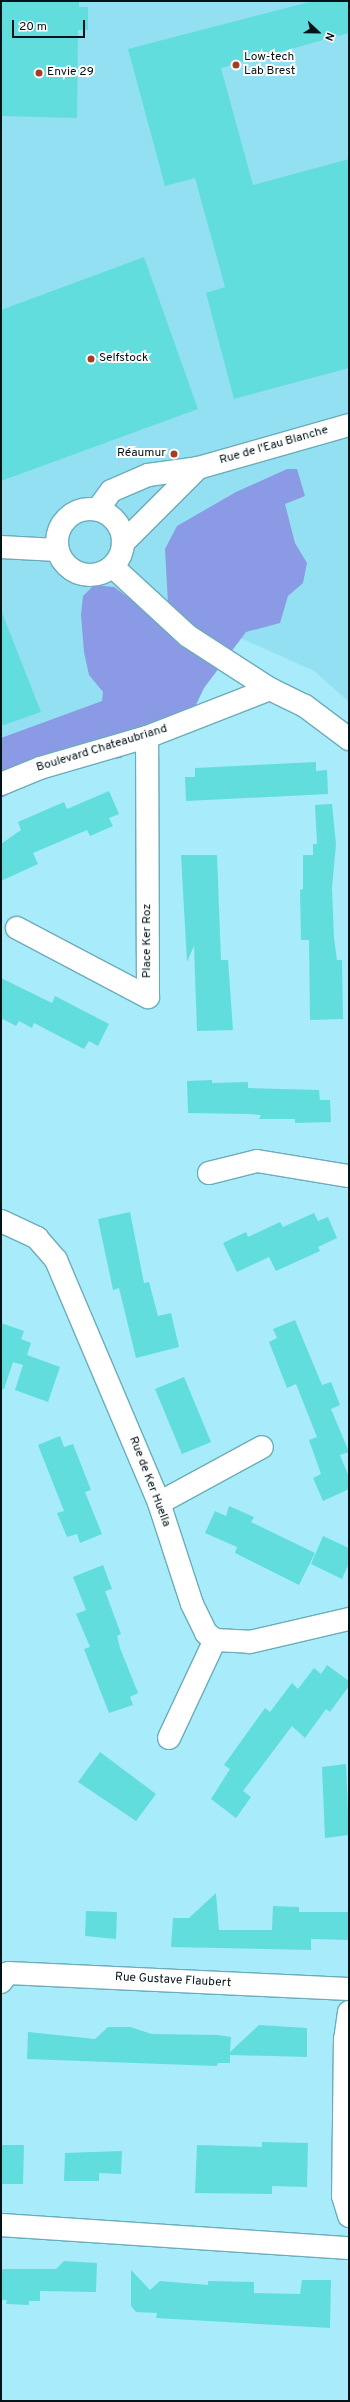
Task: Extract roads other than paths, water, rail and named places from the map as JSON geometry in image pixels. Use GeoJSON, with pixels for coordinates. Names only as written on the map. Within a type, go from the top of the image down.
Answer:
{"type":"FeatureCollection","features":[{"type":"Feature","properties":{"kind":"street","name":"Rue de l'Eau Blanche"},"geometry":{"type":"LineString","coordinates":[[98,509],[111,491],[128,482],[155,473],[198,468],[349,425]]}},
{"type":"Feature","properties":{"kind":"street","name":"Rue de l'Eau Blanche"},"geometry":{"type":"LineString","coordinates":[[123,543],[198,468]]}},
{"type":"Feature","properties":{"kind":"street"},"geometry":{"type":"LineString","coordinates":[[98,509],[118,523],[123,543],[120,558],[112,567],[96,575],[79,574],[65,564],[57,550],[59,530],[68,517],[81,510],[98,509]]}},
{"type":"Feature","properties":{"kind":"street"},"geometry":{"type":"LineString","coordinates":[[1,547],[57,550]]}},
{"type":"Feature","properties":{"kind":"street"},"geometry":{"type":"LineString","coordinates":[[112,567],[188,636],[270,689],[305,706],[349,739]]}},
{"type":"Feature","properties":{"kind":"street","name":"Boulevard Chateaubriand"},"geometry":{"type":"LineString","coordinates":[[1,784],[40,768],[147,737],[270,689]]}},
{"type":"Feature","properties":{"kind":"street","name":"Place Ker Roz"},"geometry":{"type":"LineString","coordinates":[[17,928],[148,997],[147,737]]}},
{"type":"Feature","properties":{"kind":"street"},"geometry":{"type":"LineString","coordinates":[[209,1174],[257,1161],[349,1176]]}},
{"type":"Feature","properties":{"kind":"street","name":"Rue de Ker Huella"},"geometry":{"type":"LineString","coordinates":[[1,1221],[37,1238],[56,1260],[159,1503],[199,1622],[216,1640]]}},
{"type":"Feature","properties":{"kind":"street"},"geometry":{"type":"LineString","coordinates":[[159,1503],[262,1447]]}},
{"type":"Feature","properties":{"kind":"street"},"geometry":{"type":"LineString","coordinates":[[168,1738],[216,1640],[250,1642],[349,1619]]}},
{"type":"Feature","properties":{"kind":"street","name":"Rue Gustave Flaubert"},"geometry":{"type":"LineString","coordinates":[[1,1982],[8,1974],[349,1989]]}},
{"type":"Feature","properties":{"kind":"street"},"geometry":{"type":"LineString","coordinates":[[349,2012],[345,2039],[342,2196],[349,2216]]}},
{"type":"Feature","properties":{"kind":"street"},"geometry":{"type":"LineString","coordinates":[[1,2225],[349,2248]]}},
{"type":"Feature","properties":{"kind":"place","name":"Low-tech Lab Brest"},"geometry":{"type":"Point","coordinates":[236,65]}},
{"type":"Feature","properties":{"kind":"place","name":"Envie 29"},"geometry":{"type":"Point","coordinates":[39,73]}},
{"type":"Feature","properties":{"kind":"place","name":"Selfstock"},"geometry":{"type":"Point","coordinates":[91,359]}},
{"type":"Feature","properties":{"kind":"place","name":"Réaumur"},"geometry":{"type":"Point","coordinates":[174,454]}}]}
